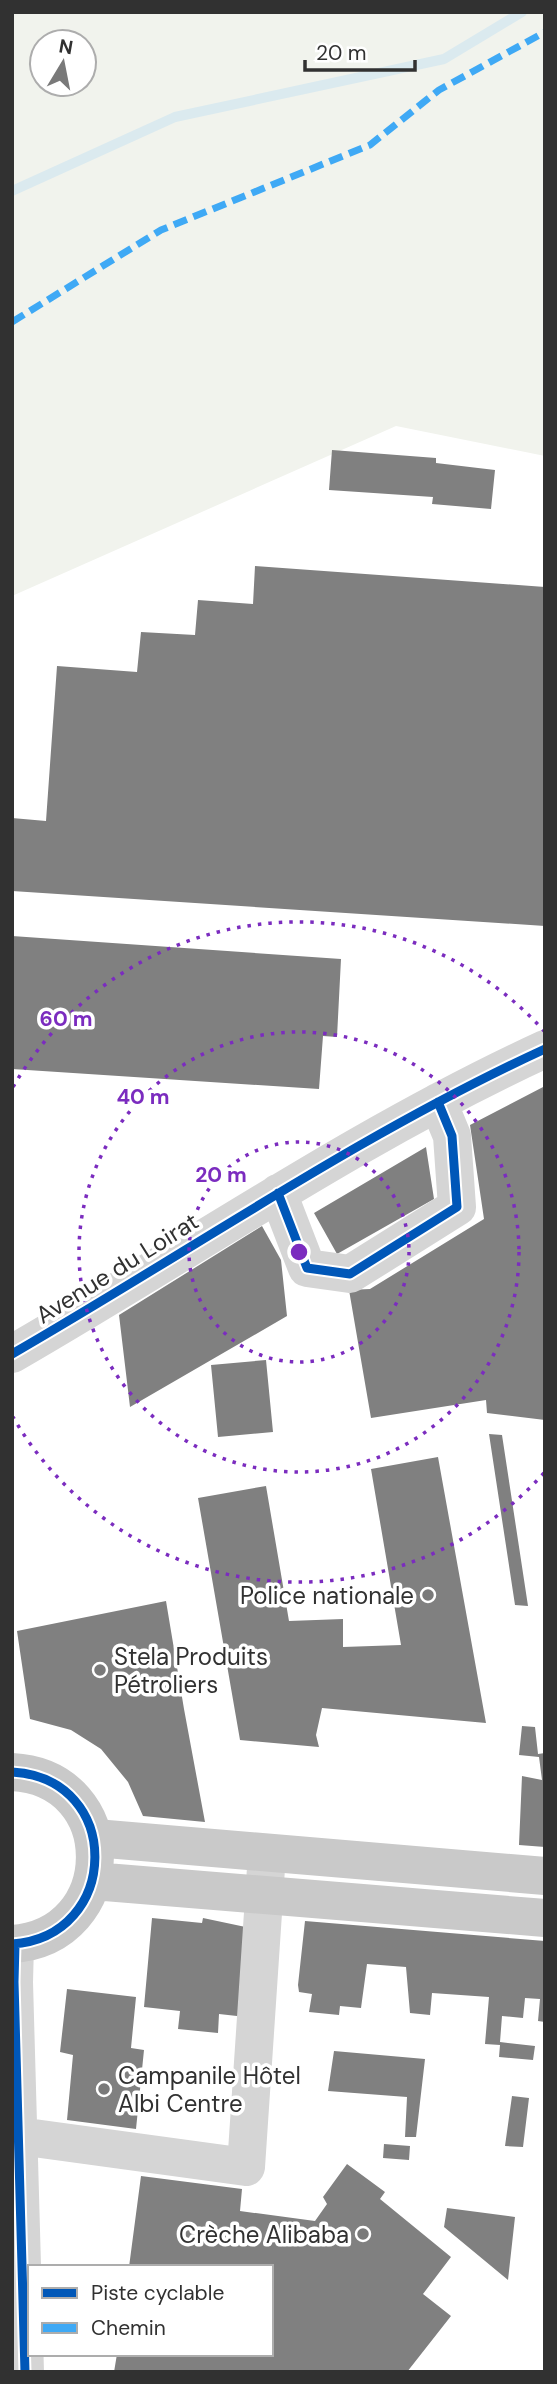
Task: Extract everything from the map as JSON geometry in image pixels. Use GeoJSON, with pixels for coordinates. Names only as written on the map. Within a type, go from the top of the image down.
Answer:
{"type":"FeatureCollection","features":[{"type":"Feature","properties":{"kind":"main road"},"geometry":{"type":"LineString","coordinates":[[12,1772],[27,1773],[51,1782],[72,1797],[95,1838],[96,1862],[93,1881],[81,1906],[63,1925],[40,1938],[14,1944]]}},
{"type":"Feature","properties":{"kind":"main road"},"geometry":{"type":"LineString","coordinates":[[95,1838],[545,1876]]}},
{"type":"Feature","properties":{"kind":"main road"},"geometry":{"type":"LineString","coordinates":[[93,1881],[545,1918]]}},
{"type":"Feature","properties":{"kind":"street","name":"Avenue du Loirat"},"geometry":{"type":"LineString","coordinates":[[12,1354],[278,1193],[475,1081],[545,1049]]}},
{"type":"Feature","properties":{"kind":"street"},"geometry":{"type":"LineString","coordinates":[[278,1193],[307,1268],[349,1274],[457,1207],[452,1136],[438,1102]]}},
{"type":"Feature","properties":{"kind":"street"},"geometry":{"type":"LineString","coordinates":[[19,2136],[246,2167],[267,1853]]}},
{"type":"Feature","properties":{"kind":"street"},"geometry":{"type":"LineString","coordinates":[[14,1944],[25,2372]]}},
{"type":"Feature","properties":{"kind":"shaded area"},"geometry":{"type":"Polygon","coordinates":[[[12,12],[545,12],[545,456],[396,426],[12,596],[12,12]]]}},
{"type":"Feature","properties":{"kind":"building"},"geometry":{"type":"Polygon","coordinates":[[[332,450],[436,458],[436,463],[495,470],[491,509],[432,504],[433,497],[329,490],[332,450]]]}},
{"type":"Feature","properties":{"kind":"building"},"geometry":{"type":"Polygon","coordinates":[[[255,566],[545,587],[545,926],[12,891],[12,818],[46,821],[57,666],[137,672],[141,632],[195,635],[198,600],[253,604],[255,566]]]}},
{"type":"Feature","properties":{"kind":"building"},"geometry":{"type":"Polygon","coordinates":[[[12,936],[341,959],[337,1037],[323,1036],[319,1089],[12,1069],[12,936]]]}},
{"type":"Feature","properties":{"kind":"building"},"geometry":{"type":"Polygon","coordinates":[[[545,1086],[545,1420],[487,1413],[486,1400],[371,1418],[349,1290],[370,1289],[484,1219],[470,1125],[545,1086]]]}},
{"type":"Feature","properties":{"kind":"building"},"geometry":{"type":"Polygon","coordinates":[[[426,1147],[434,1199],[337,1254],[314,1213],[426,1147]]]}},
{"type":"Feature","properties":{"kind":"building"},"geometry":{"type":"Polygon","coordinates":[[[262,1226],[281,1260],[287,1316],[130,1407],[119,1315],[262,1226]]]}},
{"type":"Feature","properties":{"kind":"building"},"geometry":{"type":"Polygon","coordinates":[[[266,1360],[273,1432],[218,1437],[211,1365],[266,1360]]]}},
{"type":"Feature","properties":{"kind":"building"},"geometry":{"type":"Polygon","coordinates":[[[489,1434],[502,1435],[528,1606],[515,1605],[489,1434]]]}},
{"type":"Feature","properties":{"kind":"building","name":"Police nationale"},"geometry":{"type":"Polygon","coordinates":[[[438,1457],[486,1723],[322,1708],[316,1735],[319,1747],[240,1740],[198,1498],[266,1486],[289,1621],[343,1619],[343,1647],[401,1645],[371,1469],[438,1457]]]}},
{"type":"Feature","properties":{"kind":"building","name":"Stela Produits Pétroliers"},"geometry":{"type":"Polygon","coordinates":[[[166,1601],[205,1822],[143,1816],[128,1782],[101,1749],[71,1730],[30,1719],[17,1631],[166,1601]]]}},
{"type":"Feature","properties":{"kind":"building"},"geometry":{"type":"Polygon","coordinates":[[[522,1726],[535,1727],[538,1754],[545,1753],[545,1847],[519,1845],[522,1776],[542,1780],[539,1757],[519,1755],[522,1726]]]}},
{"type":"Feature","properties":{"kind":"building"},"geometry":{"type":"Polygon","coordinates":[[[152,1918],[202,1923],[203,1918],[255,1929],[246,2017],[219,2014],[218,2033],[178,2029],[180,2011],[144,2007],[152,1918]]]}},
{"type":"Feature","properties":{"kind":"building"},"geometry":{"type":"Polygon","coordinates":[[[305,1921],[545,1941],[545,2022],[538,2021],[540,1999],[525,1998],[523,2018],[502,2016],[500,2042],[535,2046],[533,2060],[499,2057],[500,2045],[485,2044],[489,1997],[432,1993],[430,2015],[410,2013],[406,1967],[367,1964],[361,2008],[340,2006],[339,2015],[309,2012],[312,1994],[299,1992],[298,1985],[305,1921]]]}},
{"type":"Feature","properties":{"kind":"building","name":"Campanile Hôtel Albi Centre"},"geometry":{"type":"Polygon","coordinates":[[[67,1989],[136,1997],[131,2048],[144,2050],[136,2129],[67,2120],[73,2055],[60,2052],[67,1989]]]}},
{"type":"Feature","properties":{"kind":"building"},"geometry":{"type":"Polygon","coordinates":[[[334,2051],[425,2059],[416,2137],[405,2137],[407,2097],[328,2091],[334,2051]]]}},
{"type":"Feature","properties":{"kind":"building"},"geometry":{"type":"Polygon","coordinates":[[[512,2096],[529,2098],[523,2147],[505,2146],[512,2096]]]}},
{"type":"Feature","properties":{"kind":"building"},"geometry":{"type":"Polygon","coordinates":[[[384,2144],[410,2146],[409,2160],[383,2158],[384,2144]]]}},
{"type":"Feature","properties":{"kind":"building"},"geometry":{"type":"Polygon","coordinates":[[[347,2164],[385,2192],[380,2199],[451,2257],[423,2294],[451,2316],[407,2372],[114,2372],[117,2356],[273,2356],[273,2265],[129,2265],[141,2176],[242,2189],[240,2211],[315,2221],[327,2204],[323,2197],[347,2164]]]}},
{"type":"Feature","properties":{"kind":"building"},"geometry":{"type":"Polygon","coordinates":[[[447,2208],[515,2217],[508,2280],[444,2227],[447,2208]]]}},
{"type":"Feature","properties":{"kind":"waterway"},"geometry":{"type":"LineString","coordinates":[[12,191],[175,117],[444,59],[522,12]]}},
{"type":"Feature","properties":{"kind":"marked path"},"geometry":{"type":"LineString","coordinates":[[12,322],[161,230],[370,145],[439,90],[545,32]]}},
{"type":"Feature","properties":{"kind":"cycle path"},"geometry":{"type":"LineString","coordinates":[[12,1354],[341,1156],[545,1049]]}},
{"type":"Feature","properties":{"kind":"cycle path"},"geometry":{"type":"LineString","coordinates":[[278,1193],[307,1268],[350,1274],[457,1207],[452,1136],[438,1102]]}},
{"type":"Feature","properties":{"kind":"cycle path"},"geometry":{"type":"LineString","coordinates":[[12,1772],[49,1781],[75,1800],[90,1827],[95,1858],[89,1888],[74,1915],[48,1935],[12,1944]]}},
{"type":"Feature","properties":{"kind":"cycle path"},"geometry":{"type":"LineString","coordinates":[[15,1944],[25,2372]]}},
{"type":"Feature","properties":{"kind":"place","name":"Police nationale"},"geometry":{"type":"Point","coordinates":[428,1595]}},
{"type":"Feature","properties":{"kind":"place","name":"Stela Produits Pétroliers"},"geometry":{"type":"Point","coordinates":[100,1670]}},
{"type":"Feature","properties":{"kind":"place","name":"Campanile Hôtel Albi Centre"},"geometry":{"type":"Point","coordinates":[104,2089]}},
{"type":"Feature","properties":{"kind":"place","name":"Crèche Alibaba"},"geometry":{"type":"Point","coordinates":[363,2234]}}]}
